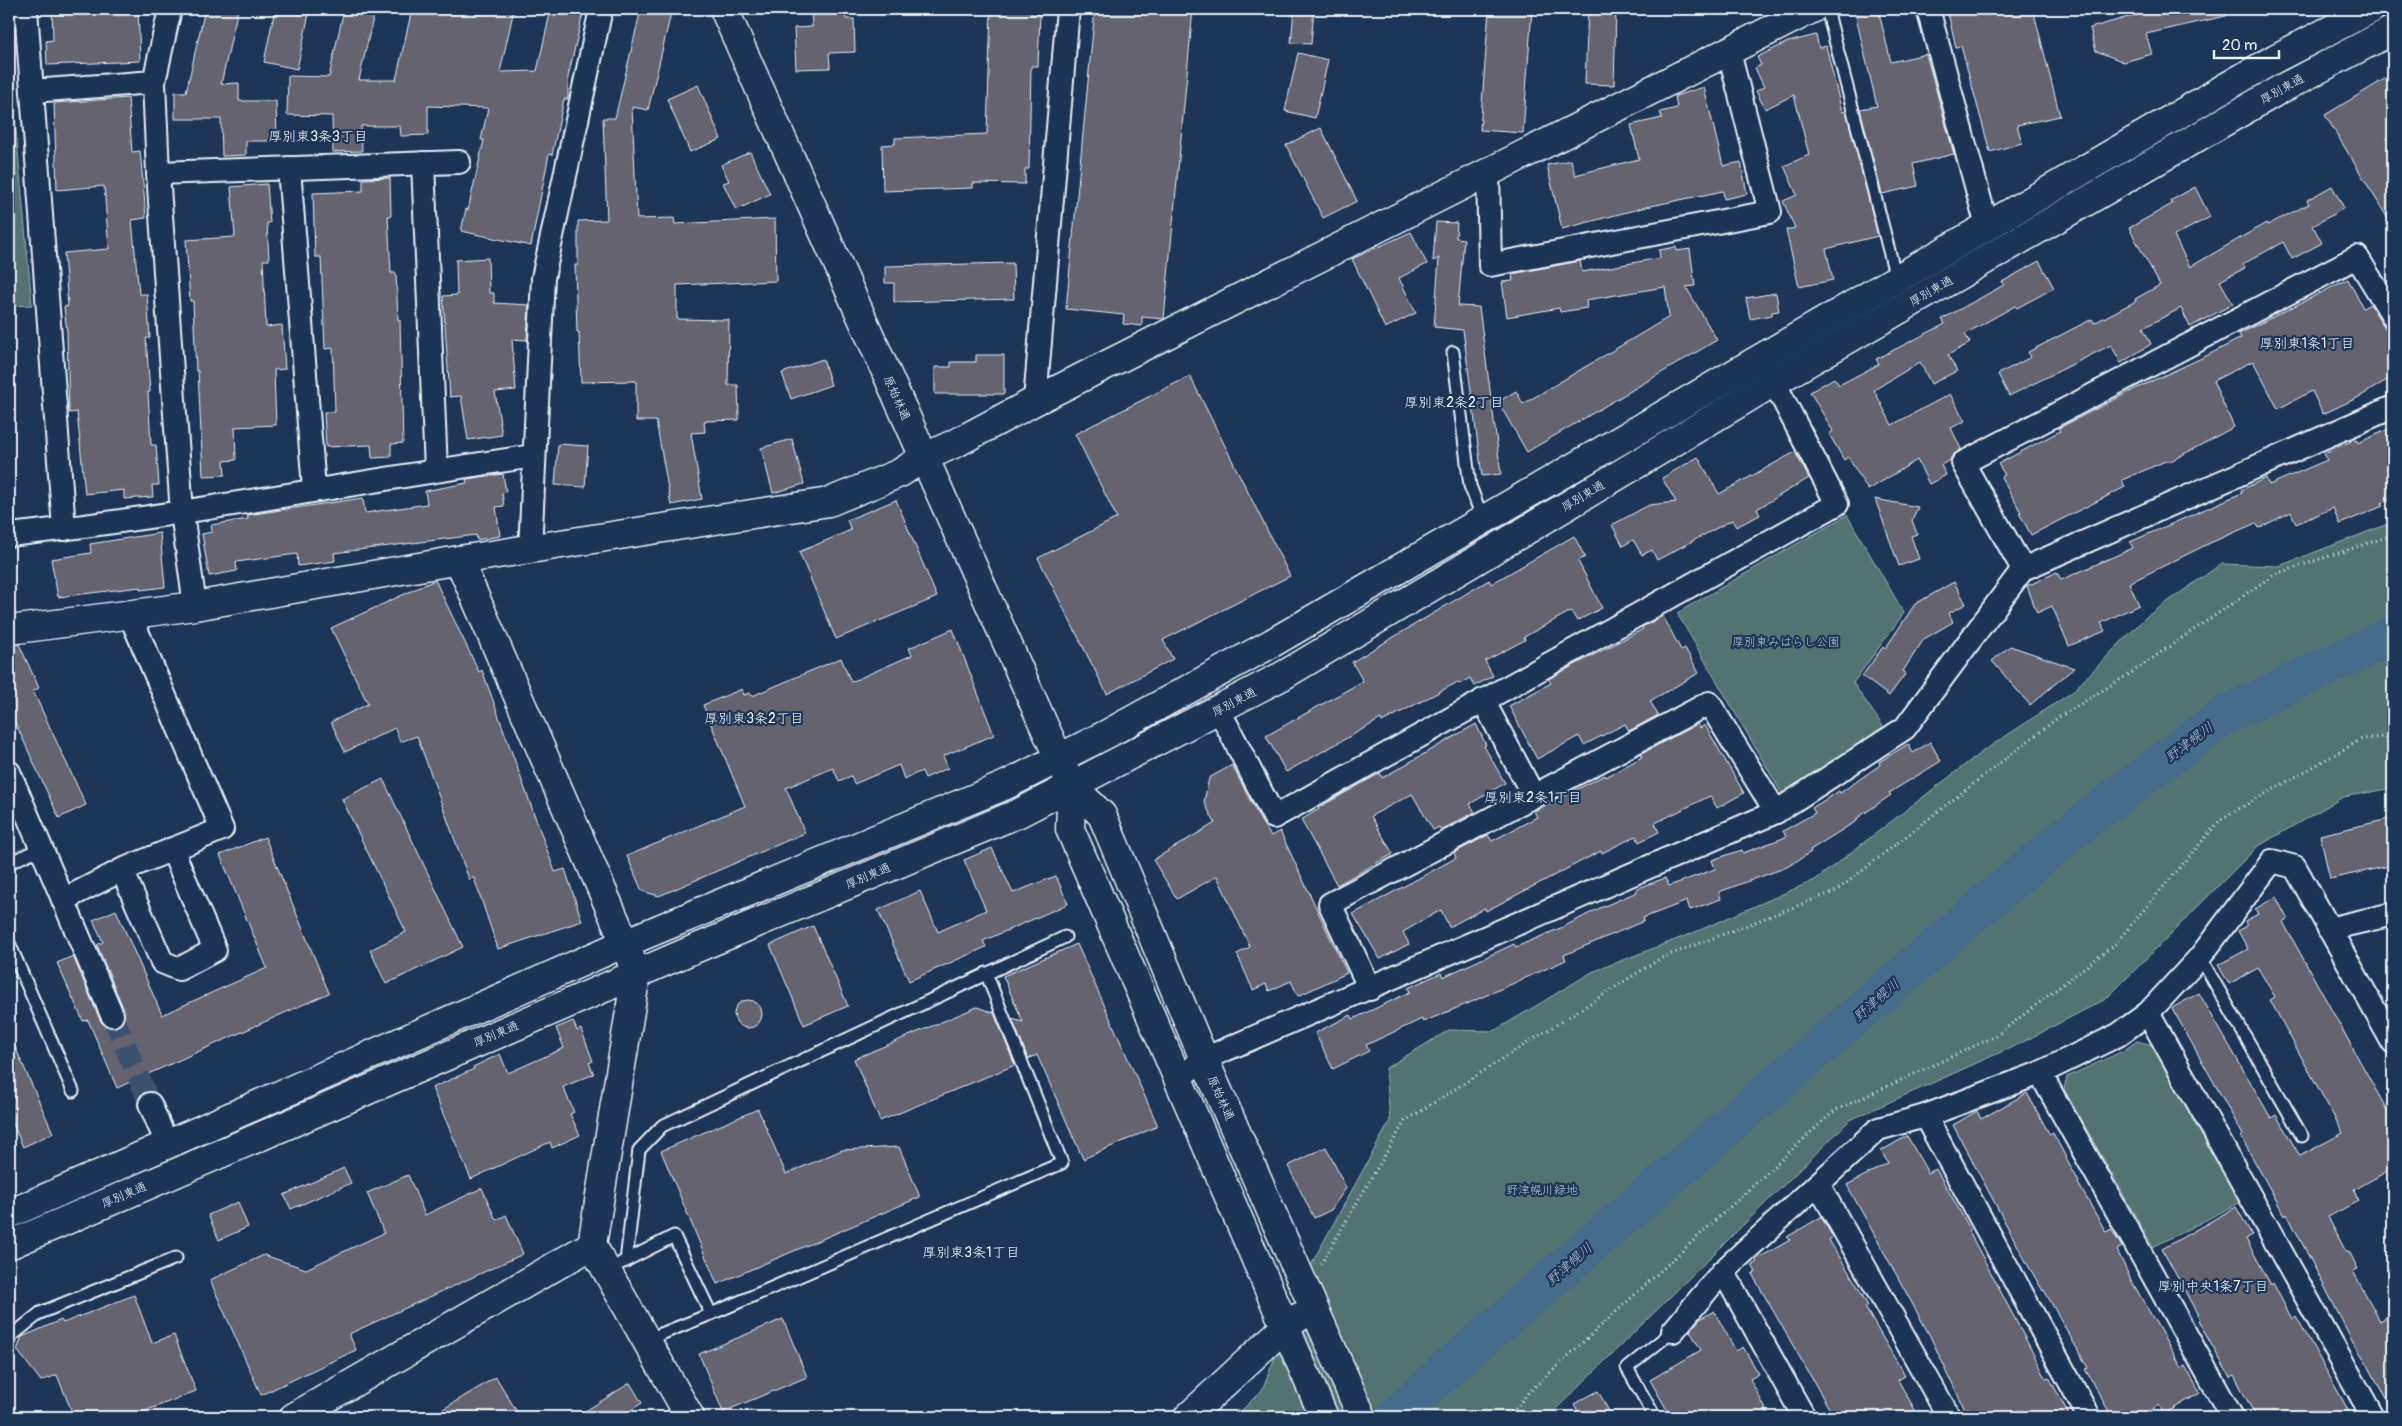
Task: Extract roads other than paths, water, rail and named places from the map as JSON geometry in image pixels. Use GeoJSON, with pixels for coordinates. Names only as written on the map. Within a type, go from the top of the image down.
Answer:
{"type":"FeatureCollection","features":[{"type":"Feature","properties":{"kind":"street"},"geometry":{"type":"LineString","coordinates":[[26,9],[64,529]]}},
{"type":"Feature","properties":{"kind":"street"},"geometry":{"type":"LineString","coordinates":[[170,9],[154,82],[158,173],[182,513],[195,606]]}},
{"type":"Feature","properties":{"kind":"street"},"geometry":{"type":"LineString","coordinates":[[530,550],[543,278],[601,9]]}},
{"type":"Feature","properties":{"kind":"street","name":"原始林通"},"geometry":{"type":"LineString","coordinates":[[724,9],[923,458],[1072,786],[1102,815],[1204,1059],[1362,1417]]}},
{"type":"Feature","properties":{"kind":"street"},"geometry":{"type":"LineString","coordinates":[[1035,401],[1068,9]]}},
{"type":"Feature","properties":{"kind":"street"},"geometry":{"type":"LineString","coordinates":[[9,630],[195,606],[459,560],[829,502],[900,473],[923,458],[958,442],[1035,401],[1812,9]]}},
{"type":"Feature","properties":{"kind":"street"},"geometry":{"type":"LineString","coordinates":[[1928,9],[1987,226]]}},
{"type":"Feature","properties":{"kind":"street"},"geometry":{"type":"LineString","coordinates":[[9,1214],[626,942],[1006,785],[1106,734],[1263,648],[2276,58],[2371,9]]}},
{"type":"Feature","properties":{"kind":"street","name":"厚別東通"},"geometry":{"type":"LineString","coordinates":[[9,1245],[636,974],[1019,813],[1072,786],[1284,675],[1774,382],[2279,90],[2393,30]]}},
{"type":"Feature","properties":{"kind":"street"},"geometry":{"type":"LineString","coordinates":[[1488,171],[1490,265],[1770,212],[1729,52]]}},
{"type":"Feature","properties":{"kind":"street"},"geometry":{"type":"LineString","coordinates":[[32,91],[154,82]]}},
{"type":"Feature","properties":{"kind":"street"},"geometry":{"type":"LineString","coordinates":[[158,173],[459,162]]}},
{"type":"Feature","properties":{"kind":"street"},"geometry":{"type":"LineString","coordinates":[[423,164],[436,470]]}},
{"type":"Feature","properties":{"kind":"street"},"geometry":{"type":"LineString","coordinates":[[290,168],[314,489]]}},
{"type":"Feature","properties":{"kind":"street"},"geometry":{"type":"LineString","coordinates":[[2023,570],[1963,463],[2357,257],[2393,316]]}},
{"type":"Feature","properties":{"kind":"street"},"geometry":{"type":"LineString","coordinates":[[1219,710],[1274,817],[1838,504],[1774,382]]}},
{"type":"Feature","properties":{"kind":"street"},"geometry":{"type":"LineString","coordinates":[[1179,1078],[1204,1059],[1370,989],[1776,812],[1905,728],[2023,570],[2393,407]]}},
{"type":"Feature","properties":{"kind":"street"},"geometry":{"type":"LineString","coordinates":[[9,535],[182,513],[314,489],[534,456]]}},
{"type":"Feature","properties":{"kind":"street"},"geometry":{"type":"LineString","coordinates":[[459,560],[626,942],[636,974],[592,1245]]}},
{"type":"Feature","properties":{"kind":"street"},"geometry":{"type":"LineString","coordinates":[[63,900],[122,870],[222,829],[130,615]]}},
{"type":"Feature","properties":{"kind":"street"},"geometry":{"type":"LineString","coordinates":[[1483,700],[1533,795]]}},
{"type":"Feature","properties":{"kind":"street"},"geometry":{"type":"LineString","coordinates":[[1370,989],[1330,904],[1709,703],[1776,812]]}},
{"type":"Feature","properties":{"kind":"street"},"geometry":{"type":"LineString","coordinates":[[9,772],[112,1015]]}},
{"type":"Feature","properties":{"kind":"street","name":"原始林通"},"geometry":{"type":"LineString","coordinates":[[1072,786],[1070,830],[1179,1078],[1324,1417]]}},
{"type":"Feature","properties":{"kind":"street"},"geometry":{"type":"LineString","coordinates":[[122,870],[162,962],[179,969],[215,950],[172,850]]}},
{"type":"Feature","properties":{"kind":"street"},"geometry":{"type":"LineString","coordinates":[[1673,1331],[1723,1270],[1878,1129],[1925,1116],[2040,1072],[2118,1035],[2148,1013],[2200,957],[2272,862],[2295,867],[2392,1040]]}},
{"type":"Feature","properties":{"kind":"street"},"geometry":{"type":"LineString","coordinates":[[2329,929],[2393,914]]}},
{"type":"Feature","properties":{"kind":"street"},"geometry":{"type":"LineString","coordinates":[[2148,1013],[2373,1417]]}},
{"type":"Feature","properties":{"kind":"street"},"geometry":{"type":"LineString","coordinates":[[2040,1072],[2232,1417]]}},
{"type":"Feature","properties":{"kind":"street"},"geometry":{"type":"LineString","coordinates":[[150,1104],[167,1144]]}},
{"type":"Feature","properties":{"kind":"street"},"geometry":{"type":"LineString","coordinates":[[1925,1116],[2089,1417]]}},
{"type":"Feature","properties":{"kind":"street"},"geometry":{"type":"LineString","coordinates":[[1818,1184],[1949,1417]]}},
{"type":"Feature","properties":{"kind":"street"},"geometry":{"type":"LineString","coordinates":[[592,1245],[616,1266],[646,1340],[690,1417]]}},
{"type":"Feature","properties":{"kind":"street"},"geometry":{"type":"LineString","coordinates":[[294,1417],[592,1245]]}},
{"type":"Feature","properties":{"kind":"street"},"geometry":{"type":"LineString","coordinates":[[1723,1270],[1804,1417]]}},
{"type":"Feature","properties":{"kind":"street"},"geometry":{"type":"LineString","coordinates":[[1188,1417],[1286,1326],[1313,1307]]}},
{"type":"Feature","properties":{"kind":"lane"},"geometry":{"type":"LineString","coordinates":[[1827,9],[1896,278]]}},
{"type":"Feature","properties":{"kind":"lane"},"geometry":{"type":"LineString","coordinates":[[1453,352],[1470,486],[1483,519]]}},
{"type":"Feature","properties":{"kind":"lane"},"geometry":{"type":"LineString","coordinates":[[9,863],[41,848]]}},
{"type":"Feature","properties":{"kind":"lane"},"geometry":{"type":"LineString","coordinates":[[616,1266],[639,1150],[662,1126],[1065,936]]}},
{"type":"Feature","properties":{"kind":"lane"},"geometry":{"type":"LineString","coordinates":[[9,943],[73,1091]]}},
{"type":"Feature","properties":{"kind":"lane"},"geometry":{"type":"LineString","coordinates":[[2200,957],[2302,1136]]}},
{"type":"Feature","properties":{"kind":"lane"},"geometry":{"type":"LineString","coordinates":[[646,1340],[711,1314],[1062,1163],[986,973]]}},
{"type":"Feature","properties":{"kind":"lane"},"geometry":{"type":"LineString","coordinates":[[616,1266],[674,1236],[711,1314]]}},
{"type":"Feature","properties":{"kind":"lane"},"geometry":{"type":"LineString","coordinates":[[9,1338],[40,1313],[176,1258]]}},
{"type":"Feature","properties":{"kind":"lane"},"geometry":{"type":"LineString","coordinates":[[1655,1417],[1627,1368],[1673,1331]]}},
{"type":"Feature","properties":{"kind":"waterway","name":"野津幌川"},"geometry":{"type":"LineString","coordinates":[[1396,1417],[1448,1368],[1999,892],[2082,823],[2225,715],[2393,635]]}},
{"type":"Feature","properties":{"kind":"tunnel"},"geometry":{"type":"LineString","coordinates":[[112,1015],[150,1104]]}},
{"type":"Feature","properties":{"kind":"district","name":"厚別東3条3丁目"},"geometry":{"type":"Point","coordinates":[318,136]}},
{"type":"Feature","properties":{"kind":"district","name":"厚別東1条1丁目"},"geometry":{"type":"Point","coordinates":[2307,343]}},
{"type":"Feature","properties":{"kind":"district","name":"厚別東2条2丁目"},"geometry":{"type":"Point","coordinates":[1454,402]}},
{"type":"Feature","properties":{"kind":"district","name":"厚別東3条2丁目"},"geometry":{"type":"Point","coordinates":[754,718]}},
{"type":"Feature","properties":{"kind":"district","name":"厚別東2条1丁目"},"geometry":{"type":"Point","coordinates":[1533,797]}},
{"type":"Feature","properties":{"kind":"district","name":"厚別東3条1丁目"},"geometry":{"type":"Point","coordinates":[971,1252]}},
{"type":"Feature","properties":{"kind":"district","name":"厚別中央1条7丁目"},"geometry":{"type":"Point","coordinates":[2213,1286]}},
{"type":"Feature","properties":{"kind":"park label","name":"厚別東みはらし公園"},"geometry":{"type":"Point","coordinates":[1786,642]}},
{"type":"Feature","properties":{"kind":"park label","name":"野津幌川緑地"},"geometry":{"type":"Point","coordinates":[1542,1190]}}]}
